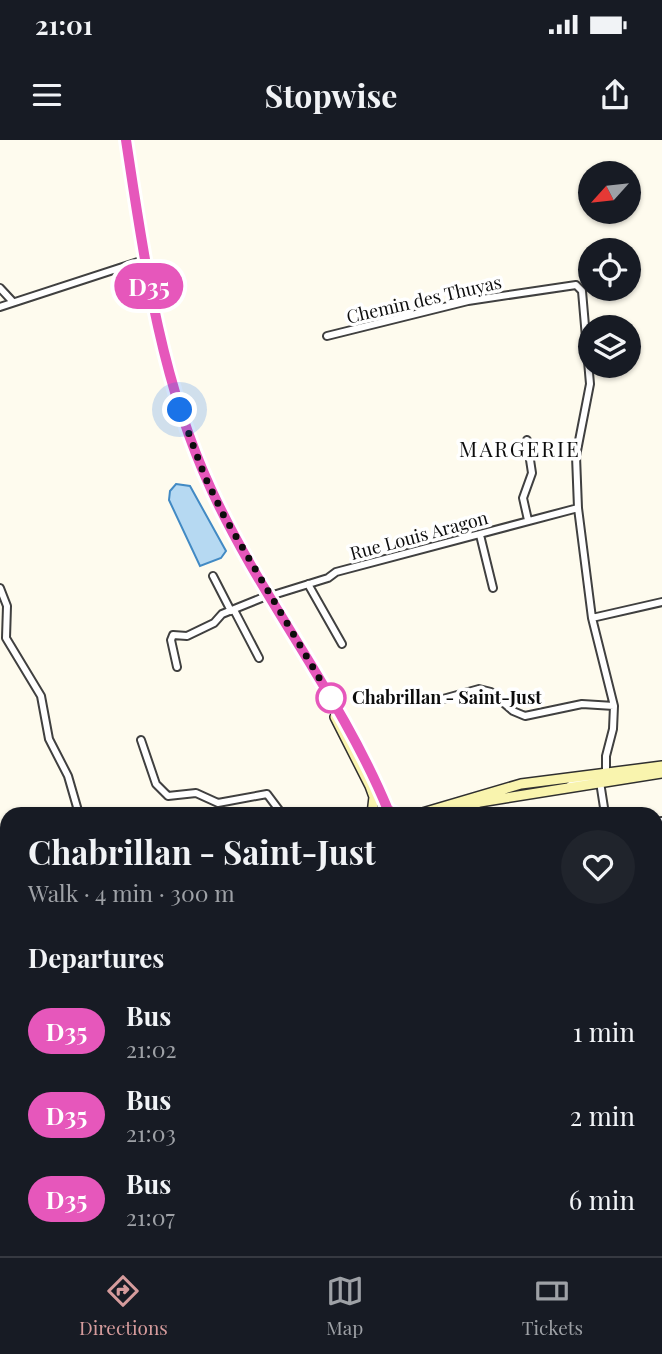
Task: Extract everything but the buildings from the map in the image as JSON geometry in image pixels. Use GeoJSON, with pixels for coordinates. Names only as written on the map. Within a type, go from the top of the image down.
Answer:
{"type":"FeatureCollection","features":[{"type":"Feature","properties":{"kind":"main road"},"geometry":{"type":"LineString","coordinates":[[126,140],[144,260],[160,338],[188,434],[215,499],[346,726],[389,807]]}},
{"type":"Feature","properties":{"kind":"main road"},"geometry":{"type":"LineString","coordinates":[[298,644],[370,786],[374,797],[373,807]]}},
{"type":"Feature","properties":{"kind":"main road"},"geometry":{"type":"LineString","coordinates":[[443,807],[520,784],[662,766]]}},
{"type":"Feature","properties":{"kind":"main road"},"geometry":{"type":"LineString","coordinates":[[465,807],[566,787],[662,773]]}},
{"type":"Feature","properties":{"kind":"street"},"geometry":{"type":"LineString","coordinates":[[0,307],[144,260]]}},
{"type":"Feature","properties":{"kind":"street","name":"Chemin des Thuyas"},"geometry":{"type":"LineString","coordinates":[[327,336],[468,301],[576,285],[582,291],[590,384],[576,456],[578,508],[592,618],[614,706],[606,772]]}},
{"type":"Feature","properties":{"kind":"street"},"geometry":{"type":"LineString","coordinates":[[0,288],[13,302]]}},
{"type":"Feature","properties":{"kind":"street"},"geometry":{"type":"LineString","coordinates":[[527,440],[532,473],[523,498],[528,520]]}},
{"type":"Feature","properties":{"kind":"street","name":"Rue Louis Aragon"},"geometry":{"type":"LineString","coordinates":[[177,667],[171,640],[173,635],[187,636],[215,623],[222,614],[270,595],[328,578],[337,572],[578,508]]}},
{"type":"Feature","properties":{"kind":"street"},"geometry":{"type":"LineString","coordinates":[[480,535],[493,588]]}},
{"type":"Feature","properties":{"kind":"street"},"geometry":{"type":"LineString","coordinates":[[213,576],[259,658]]}},
{"type":"Feature","properties":{"kind":"street"},"geometry":{"type":"LineString","coordinates":[[308,584],[342,644]]}},
{"type":"Feature","properties":{"kind":"street"},"geometry":{"type":"LineString","coordinates":[[0,588],[7,606],[6,638],[41,696],[49,739],[68,776],[77,807]]}},
{"type":"Feature","properties":{"kind":"street"},"geometry":{"type":"LineString","coordinates":[[592,618],[662,602]]}},
{"type":"Feature","properties":{"kind":"street"},"geometry":{"type":"LineString","coordinates":[[443,699],[479,689],[491,692],[513,711],[525,716],[582,704],[614,706]]}},
{"type":"Feature","properties":{"kind":"street"},"geometry":{"type":"LineString","coordinates":[[141,740],[156,784],[168,796],[196,793],[218,803],[267,794],[277,807]]}},
{"type":"Feature","properties":{"kind":"street"},"geometry":{"type":"LineString","coordinates":[[566,787],[576,782],[606,777],[606,772]]}},
{"type":"Feature","properties":{"kind":"street"},"geometry":{"type":"LineString","coordinates":[[600,782],[605,807]]}},
{"type":"Feature","properties":{"kind":"water"},"geometry":{"type":"Polygon","coordinates":[[[176,484],[190,486],[226,551],[221,558],[200,566],[169,500],[170,491],[176,484]]]}},
{"type":"Feature","properties":{"kind":"bus line","name":"D35"},"geometry":{"type":"LineString","coordinates":[[126,140],[144,260],[160,338],[188,434],[211,490],[346,726],[387,807]]}},
{"type":"Feature","properties":{"kind":"place","name":"Chabrillan - Saint-Just"},"geometry":{"type":"Point","coordinates":[331,698]}},
{"type":"Feature","properties":{"kind":"district","name":"MARGERIE"},"geometry":{"type":"Point","coordinates":[520,450]}},
{"type":"Feature","properties":{"kind":"route"},"geometry":{"type":"LineString","coordinates":[[180,410],[205,477],[224,516],[331,698]]}}]}
